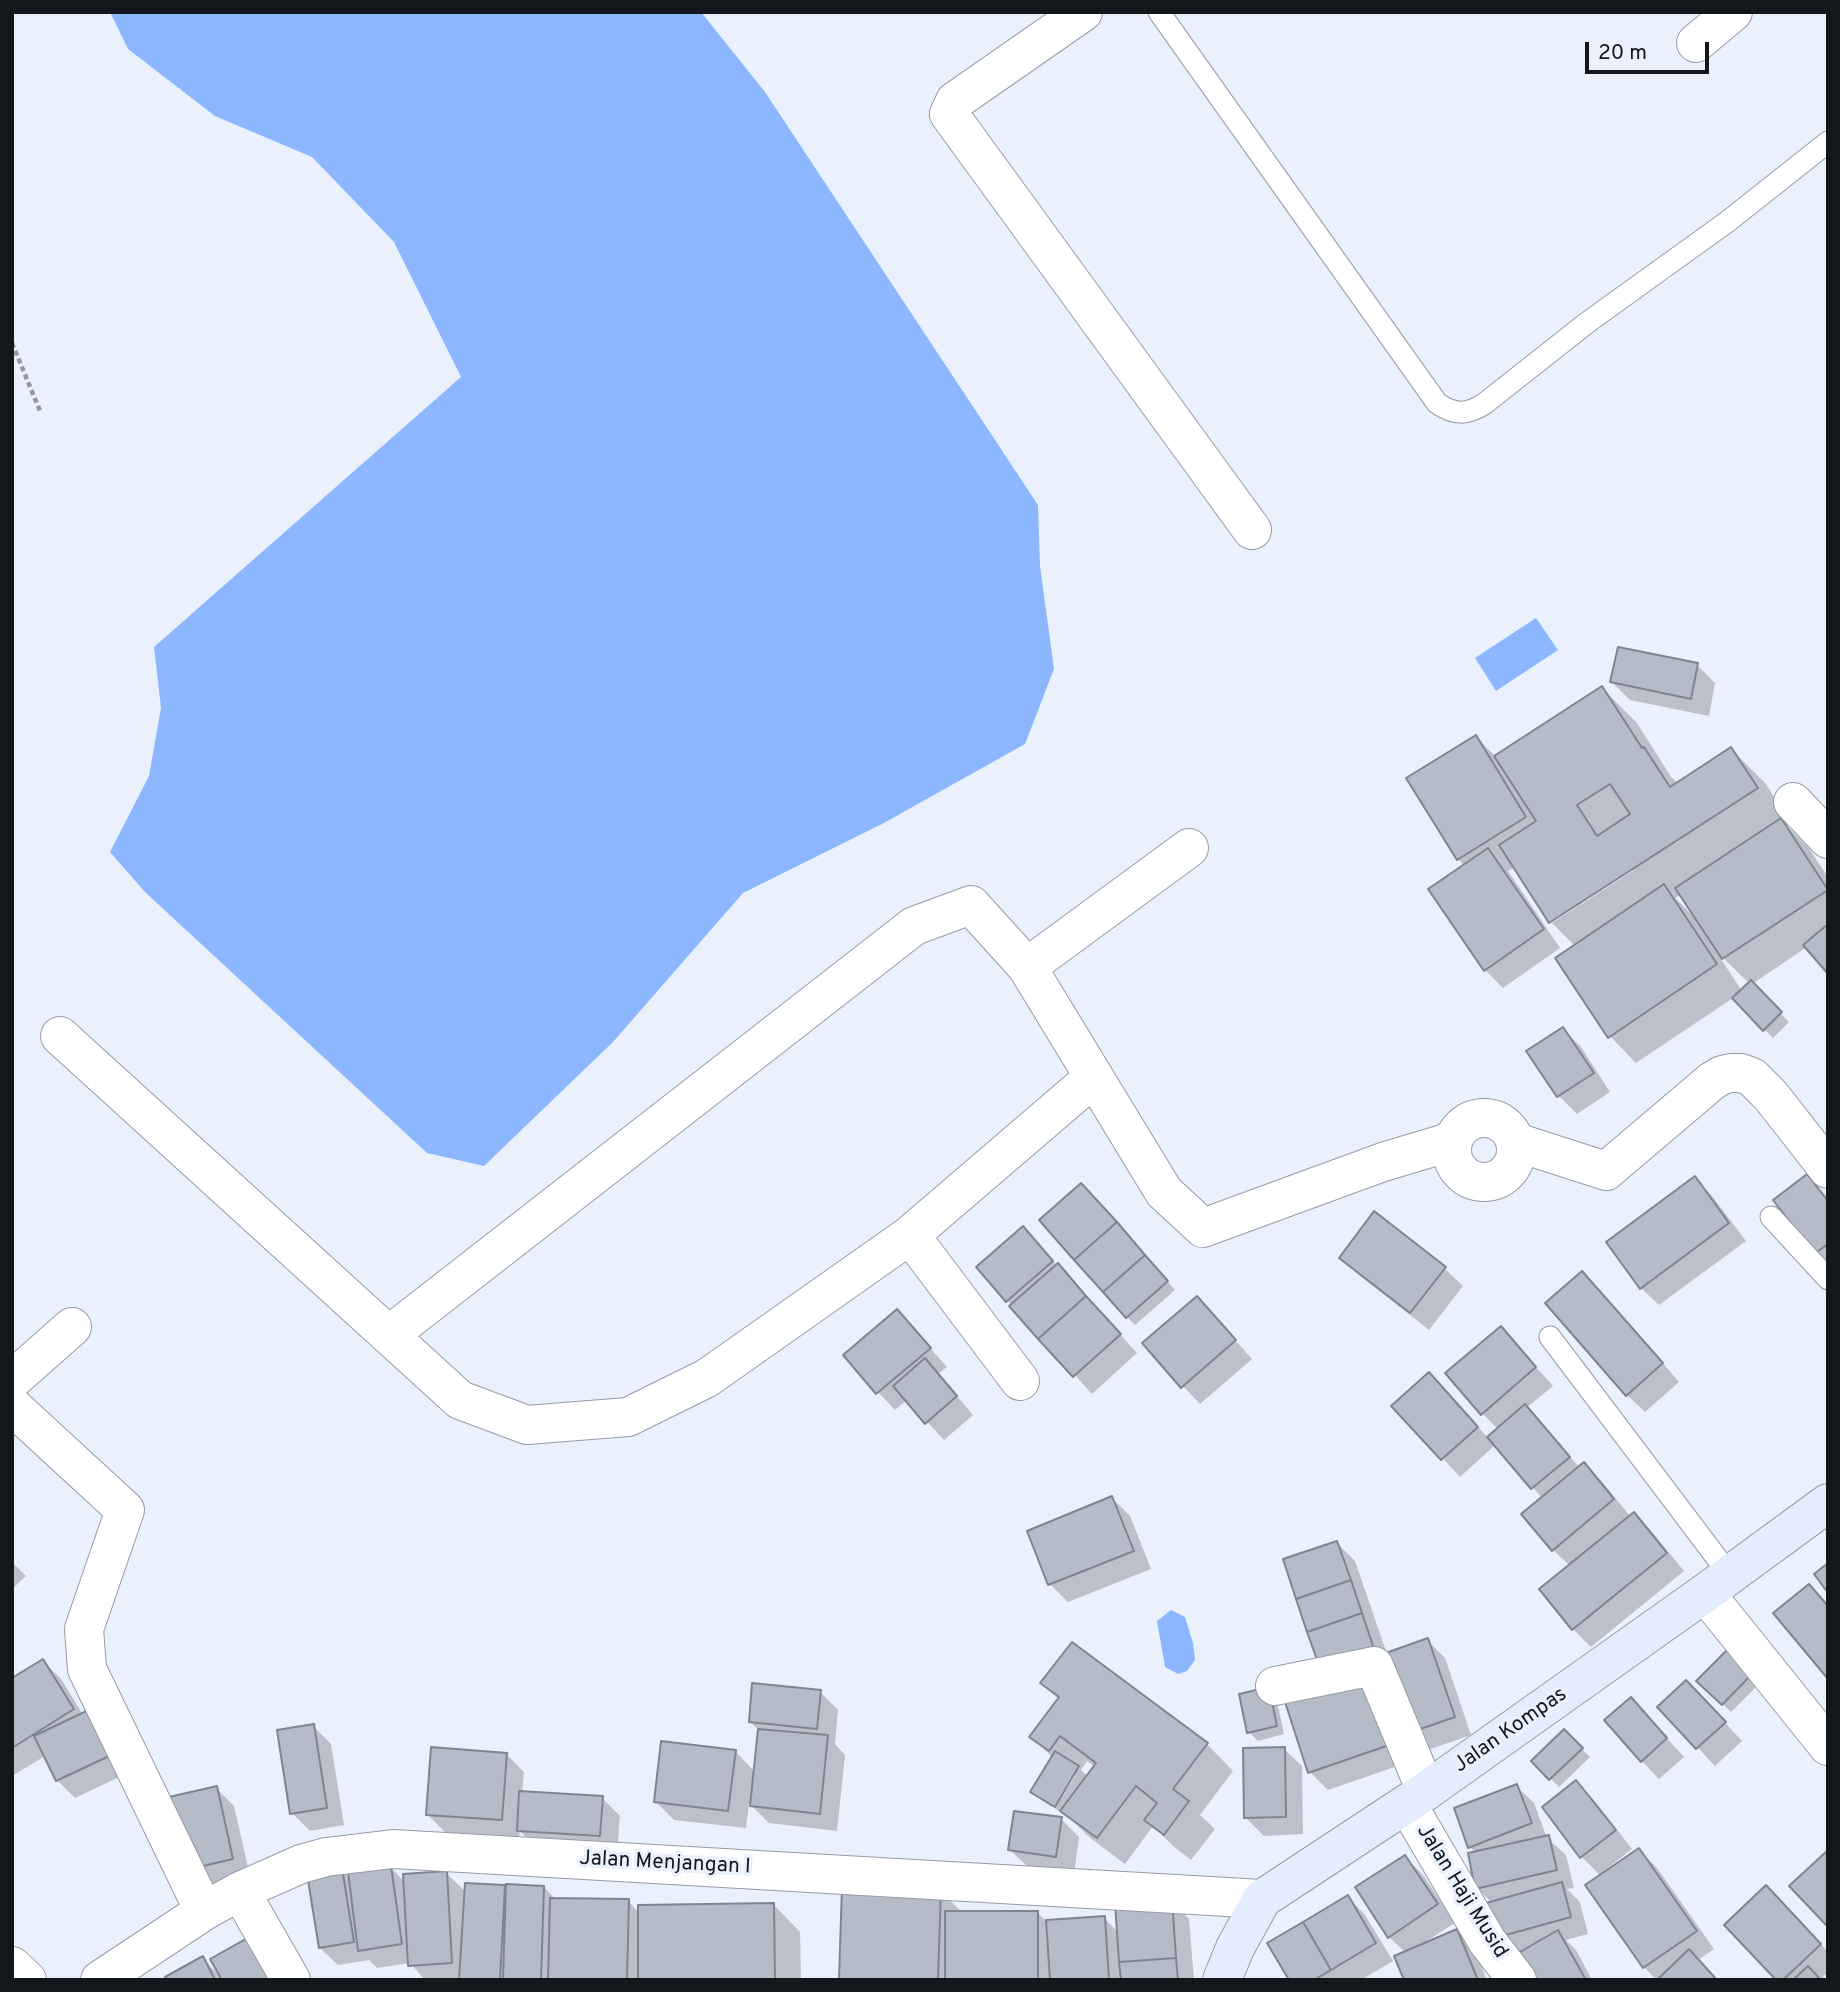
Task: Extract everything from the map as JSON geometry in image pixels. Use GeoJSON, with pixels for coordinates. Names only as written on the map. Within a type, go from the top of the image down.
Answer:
{"type":"FeatureCollection","features":[{"type":"Feature","properties":{"kind":"main road","name":"Jalan Kompas"},"geometry":{"type":"LineString","coordinates":[[1222,1980],[1234,1948],[1262,1899],[1417,1797],[1828,1503]]}},
{"type":"Feature","properties":{"kind":"street"},"geometry":{"type":"LineString","coordinates":[[1083,12],[955,101],[949,114],[1252,530]]}},
{"type":"Feature","properties":{"kind":"street"},"geometry":{"type":"LineString","coordinates":[[1696,43],[1733,12]]}},
{"type":"Feature","properties":{"kind":"street"},"geometry":{"type":"LineString","coordinates":[[1793,802],[1828,839]]}},
{"type":"Feature","properties":{"kind":"street"},"geometry":{"type":"LineString","coordinates":[[1027,967],[1189,848]]}},
{"type":"Feature","properties":{"kind":"street"},"geometry":{"type":"LineString","coordinates":[[389,1335],[914,926],[971,905],[1027,967],[1164,1192],[1203,1228],[1383,1162],[1453,1141]]}},
{"type":"Feature","properties":{"kind":"street"},"geometry":{"type":"LineString","coordinates":[[60,1036],[460,1400],[527,1425],[628,1417],[707,1378],[910,1235],[1093,1078]]}},
{"type":"Feature","properties":{"kind":"street"},"geometry":{"type":"LineString","coordinates":[[1516,1142],[1606,1171],[1712,1081],[1722,1075],[1741,1073],[1752,1077],[1770,1096],[1828,1169]]}},
{"type":"Feature","properties":{"kind":"street"},"geometry":{"type":"LineString","coordinates":[[1485,1117],[1505,1124],[1516,1142],[1513,1166],[1506,1175],[1496,1181],[1484,1183],[1462,1174],[1452,1153],[1453,1141],[1465,1124],[1485,1117]]}},
{"type":"Feature","properties":{"kind":"street"},"geometry":{"type":"LineString","coordinates":[[910,1235],[1020,1381]]}},
{"type":"Feature","properties":{"kind":"street"},"geometry":{"type":"LineString","coordinates":[[12,1380],[72,1327]]}},
{"type":"Feature","properties":{"kind":"street"},"geometry":{"type":"LineString","coordinates":[[12,1406],[125,1510],[84,1629],[87,1669],[204,1911]]}},
{"type":"Feature","properties":{"kind":"street"},"geometry":{"type":"LineString","coordinates":[[1717,1584],[1828,1746]]}},
{"type":"Feature","properties":{"kind":"street","name":"Jalan Haji Musid"},"geometry":{"type":"LineString","coordinates":[[1275,1686],[1374,1666],[1417,1797],[1487,1941],[1517,1980]]}},
{"type":"Feature","properties":{"kind":"street","name":"Jalan Menjangan I"},"geometry":{"type":"LineString","coordinates":[[100,1980],[204,1911],[240,1891],[301,1864],[326,1857],[393,1849],[1262,1899]]}},
{"type":"Feature","properties":{"kind":"street"},"geometry":{"type":"LineString","coordinates":[[240,1891],[291,1980]]}},
{"type":"Feature","properties":{"kind":"street"},"geometry":{"type":"LineString","coordinates":[[12,1966],[27,1980]]}},
{"type":"Feature","properties":{"kind":"lane"},"geometry":{"type":"LineString","coordinates":[[1159,12],[1437,404],[1452,413],[1473,411],[1484,404],[1588,322],[1727,222],[1828,142]]}},
{"type":"Feature","properties":{"kind":"lane"},"geometry":{"type":"LineString","coordinates":[[1771,1217],[1828,1279]]}},
{"type":"Feature","properties":{"kind":"lane"},"geometry":{"type":"LineString","coordinates":[[1550,1337],[1717,1584]]}},
{"type":"Feature","properties":{"kind":"path"},"geometry":{"type":"LineString","coordinates":[[12,343],[40,411]]}},
{"type":"Feature","properties":{"kind":"water"},"geometry":{"type":"Polygon","coordinates":[[[110,12],[701,12],[765,92],[1038,505],[1040,566],[1054,669],[1025,744],[882,824],[743,893],[613,1042],[484,1166],[427,1153],[145,892],[110,852],[149,776],[161,708],[154,647],[461,377],[394,242],[312,157],[215,116],[128,49],[110,12]]]}},
{"type":"Feature","properties":{"kind":"water"},"geometry":{"type":"Polygon","coordinates":[[[1536,618],[1558,650],[1496,691],[1475,658],[1536,618]]]}},
{"type":"Feature","properties":{"kind":"water"},"geometry":{"type":"Polygon","coordinates":[[[1171,1610],[1185,1617],[1195,1660],[1187,1671],[1178,1674],[1165,1667],[1157,1621],[1171,1610]]]}},
{"type":"Feature","properties":{"kind":"building"},"geometry":{"type":"Polygon","coordinates":[[[1618,647],[1698,663],[1691,699],[1610,682],[1618,647]]]}},
{"type":"Feature","properties":{"kind":"building"},"geometry":{"type":"Polygon","coordinates":[[[1602,686],[1670,787],[1731,747],[1758,788],[1549,923],[1499,845],[1536,821],[1494,756],[1602,686]],[[1610,784],[1577,805],[1597,836],[1630,814],[1610,784]]]}},
{"type":"Feature","properties":{"kind":"building"},"geometry":{"type":"Polygon","coordinates":[[[1476,735],[1526,817],[1457,860],[1406,778],[1476,735]]]}},
{"type":"Feature","properties":{"kind":"building"},"geometry":{"type":"Polygon","coordinates":[[[1781,818],[1828,890],[1722,959],[1675,888],[1781,818]]]}},
{"type":"Feature","properties":{"kind":"building"},"geometry":{"type":"Polygon","coordinates":[[[1488,848],[1544,929],[1484,971],[1428,889],[1488,848]]]}},
{"type":"Feature","properties":{"kind":"building"},"geometry":{"type":"Polygon","coordinates":[[[1664,884],[1717,964],[1608,1038],[1555,958],[1664,884]]]}},
{"type":"Feature","properties":{"kind":"building"},"geometry":{"type":"Polygon","coordinates":[[[1828,924],[1828,974],[1803,945],[1828,924]]]}},
{"type":"Feature","properties":{"kind":"building"},"geometry":{"type":"Polygon","coordinates":[[[1751,980],[1782,1012],[1763,1031],[1732,998],[1751,980]]]}},
{"type":"Feature","properties":{"kind":"building"},"geometry":{"type":"Polygon","coordinates":[[[1563,1027],[1594,1073],[1557,1097],[1526,1051],[1563,1027]]]}},
{"type":"Feature","properties":{"kind":"building"},"geometry":{"type":"Polygon","coordinates":[[[1807,1174],[1828,1201],[1828,1244],[1814,1254],[1773,1200],[1807,1174]]]}},
{"type":"Feature","properties":{"kind":"building"},"geometry":{"type":"Polygon","coordinates":[[[1695,1176],[1729,1223],[1640,1289],[1606,1242],[1695,1176]]]}},
{"type":"Feature","properties":{"kind":"building"},"geometry":{"type":"Polygon","coordinates":[[[1081,1183],[1117,1222],[1074,1260],[1039,1220],[1081,1183]]]}},
{"type":"Feature","properties":{"kind":"building"},"geometry":{"type":"Polygon","coordinates":[[[1374,1211],[1446,1267],[1410,1313],[1339,1258],[1374,1211]]]}},
{"type":"Feature","properties":{"kind":"building"},"geometry":{"type":"Polygon","coordinates":[[[1117,1222],[1145,1255],[1103,1292],[1074,1260],[1117,1222]]]}},
{"type":"Feature","properties":{"kind":"building"},"geometry":{"type":"Polygon","coordinates":[[[1023,1226],[1053,1261],[1006,1302],[976,1267],[1023,1226]]]}},
{"type":"Feature","properties":{"kind":"building"},"geometry":{"type":"Polygon","coordinates":[[[1145,1255],[1168,1281],[1126,1318],[1103,1292],[1145,1255]]]}},
{"type":"Feature","properties":{"kind":"building"},"geometry":{"type":"Polygon","coordinates":[[[1058,1263],[1086,1296],[1038,1339],[1009,1306],[1058,1263]]]}},
{"type":"Feature","properties":{"kind":"building"},"geometry":{"type":"Polygon","coordinates":[[[1582,1271],[1663,1363],[1626,1396],[1545,1303],[1582,1271]]]}},
{"type":"Feature","properties":{"kind":"building"},"geometry":{"type":"Polygon","coordinates":[[[1086,1296],[1121,1334],[1073,1377],[1038,1339],[1086,1296]]]}},
{"type":"Feature","properties":{"kind":"building"},"geometry":{"type":"Polygon","coordinates":[[[1197,1296],[1236,1340],[1181,1388],[1142,1343],[1197,1296]]]}},
{"type":"Feature","properties":{"kind":"building"},"geometry":{"type":"Polygon","coordinates":[[[897,1309],[931,1348],[876,1394],[843,1355],[897,1309]]]}},
{"type":"Feature","properties":{"kind":"building"},"geometry":{"type":"Polygon","coordinates":[[[1501,1326],[1536,1367],[1481,1415],[1445,1373],[1501,1326]]]}},
{"type":"Feature","properties":{"kind":"building"},"geometry":{"type":"Polygon","coordinates":[[[925,1358],[957,1396],[925,1424],[893,1386],[925,1358]]]}},
{"type":"Feature","properties":{"kind":"building"},"geometry":{"type":"Polygon","coordinates":[[[1429,1372],[1478,1427],[1441,1460],[1391,1406],[1429,1372]]]}},
{"type":"Feature","properties":{"kind":"building"},"geometry":{"type":"Polygon","coordinates":[[[1525,1404],[1570,1457],[1531,1489],[1487,1437],[1525,1404]]]}},
{"type":"Feature","properties":{"kind":"building"},"geometry":{"type":"Polygon","coordinates":[[[1584,1462],[1614,1499],[1552,1551],[1521,1514],[1584,1462]]]}},
{"type":"Feature","properties":{"kind":"building"},"geometry":{"type":"Polygon","coordinates":[[[1112,1496],[1134,1551],[1048,1585],[1027,1531],[1112,1496]]]}},
{"type":"Feature","properties":{"kind":"building"},"geometry":{"type":"Polygon","coordinates":[[[1634,1512],[1667,1553],[1572,1630],[1539,1589],[1634,1512]]]}},
{"type":"Feature","properties":{"kind":"building"},"geometry":{"type":"Polygon","coordinates":[[[1337,1541],[1351,1580],[1296,1599],[1283,1559],[1337,1541]]]}},
{"type":"Feature","properties":{"kind":"building"},"geometry":{"type":"Polygon","coordinates":[[[1828,1563],[1828,1593],[1814,1574],[1828,1563]]]}},
{"type":"Feature","properties":{"kind":"building"},"geometry":{"type":"Polygon","coordinates":[[[1351,1580],[1362,1613],[1307,1632],[1296,1599],[1351,1580]]]}},
{"type":"Feature","properties":{"kind":"building"},"geometry":{"type":"Polygon","coordinates":[[[1809,1584],[1828,1606],[1828,1679],[1773,1613],[1809,1584]]]}},
{"type":"Feature","properties":{"kind":"building"},"geometry":{"type":"Polygon","coordinates":[[[1362,1613],[1376,1655],[1322,1674],[1307,1632],[1362,1613]]]}},
{"type":"Feature","properties":{"kind":"building"},"geometry":{"type":"Polygon","coordinates":[[[1428,1638],[1455,1717],[1409,1733],[1383,1654],[1428,1638]]]}},
{"type":"Feature","properties":{"kind":"building"},"geometry":{"type":"Polygon","coordinates":[[[1072,1642],[1208,1743],[1173,1789],[1189,1801],[1164,1835],[1144,1820],[1157,1803],[1136,1786],[1097,1838],[1060,1811],[1096,1763],[1060,1736],[1049,1751],[1029,1737],[1059,1697],[1040,1683],[1072,1642]]]}},
{"type":"Feature","properties":{"kind":"building"},"geometry":{"type":"Polygon","coordinates":[[[1727,1650],[1752,1674],[1722,1705],[1696,1681],[1727,1650]]]}},
{"type":"Feature","properties":{"kind":"building"},"geometry":{"type":"Polygon","coordinates":[[[43,1659],[74,1709],[12,1748],[12,1678],[43,1659]]]}},
{"type":"Feature","properties":{"kind":"building"},"geometry":{"type":"Polygon","coordinates":[[[1372,1673],[1395,1743],[1308,1773],[1285,1702],[1372,1673]]]}},
{"type":"Feature","properties":{"kind":"building"},"geometry":{"type":"Polygon","coordinates":[[[1686,1680],[1726,1722],[1696,1749],[1657,1707],[1686,1680]]]}},
{"type":"Feature","properties":{"kind":"building"},"geometry":{"type":"Polygon","coordinates":[[[752,1683],[821,1690],[817,1729],[749,1722],[752,1683]]]}},
{"type":"Feature","properties":{"kind":"building"},"geometry":{"type":"Polygon","coordinates":[[[1269,1687],[1277,1726],[1247,1733],[1239,1694],[1269,1687]]]}},
{"type":"Feature","properties":{"kind":"building"},"geometry":{"type":"Polygon","coordinates":[[[1631,1697],[1667,1738],[1641,1762],[1604,1720],[1631,1697]]]}},
{"type":"Feature","properties":{"kind":"building"},"geometry":{"type":"Polygon","coordinates":[[[99,1705],[120,1751],[56,1781],[34,1736],[99,1705]]]}},
{"type":"Feature","properties":{"kind":"building"},"geometry":{"type":"Polygon","coordinates":[[[314,1724],[327,1808],[290,1814],[277,1730],[314,1724]]]}},
{"type":"Feature","properties":{"kind":"building"},"geometry":{"type":"Polygon","coordinates":[[[758,1729],[828,1735],[820,1814],[750,1806],[758,1729]]]}},
{"type":"Feature","properties":{"kind":"building"},"geometry":{"type":"Polygon","coordinates":[[[1564,1729],[1583,1748],[1549,1780],[1531,1761],[1564,1729]]]}},
{"type":"Feature","properties":{"kind":"building"},"geometry":{"type":"Polygon","coordinates":[[[661,1741],[736,1750],[728,1811],[654,1802],[661,1741]]]}},
{"type":"Feature","properties":{"kind":"building"},"geometry":{"type":"Polygon","coordinates":[[[431,1747],[507,1753],[502,1820],[426,1815],[431,1747]]]}},
{"type":"Feature","properties":{"kind":"building"},"geometry":{"type":"Polygon","coordinates":[[[1285,1747],[1286,1817],[1244,1818],[1243,1748],[1285,1747]]]}},
{"type":"Feature","properties":{"kind":"building"},"geometry":{"type":"Polygon","coordinates":[[[1055,1751],[1079,1766],[1055,1807],[1030,1792],[1055,1751]]]}},
{"type":"Feature","properties":{"kind":"building"},"geometry":{"type":"Polygon","coordinates":[[[1576,1780],[1616,1830],[1580,1858],[1542,1807],[1576,1780]]]}},
{"type":"Feature","properties":{"kind":"building"},"geometry":{"type":"Polygon","coordinates":[[[1517,1784],[1532,1823],[1468,1848],[1454,1808],[1517,1784]]]}},
{"type":"Feature","properties":{"kind":"building"},"geometry":{"type":"Polygon","coordinates":[[[217,1786],[233,1859],[186,1870],[169,1797],[217,1786]]]}},
{"type":"Feature","properties":{"kind":"building"},"geometry":{"type":"Polygon","coordinates":[[[519,1791],[603,1796],[600,1836],[517,1831],[519,1791]]]}},
{"type":"Feature","properties":{"kind":"building"},"geometry":{"type":"Polygon","coordinates":[[[1014,1811],[1062,1817],[1056,1857],[1008,1850],[1014,1811]]]}},
{"type":"Feature","properties":{"kind":"building"},"geometry":{"type":"Polygon","coordinates":[[[1549,1835],[1557,1870],[1475,1889],[1468,1853],[1549,1835]]]}},
{"type":"Feature","properties":{"kind":"building"},"geometry":{"type":"Polygon","coordinates":[[[1639,1848],[1697,1931],[1643,1968],[1585,1885],[1639,1848]]]}},
{"type":"Feature","properties":{"kind":"building"},"geometry":{"type":"Polygon","coordinates":[[[1828,1850],[1828,1927],[1789,1886],[1828,1850]]]}},
{"type":"Feature","properties":{"kind":"building"},"geometry":{"type":"Polygon","coordinates":[[[1405,1855],[1438,1904],[1388,1938],[1355,1887],[1405,1855]]]}},
{"type":"Feature","properties":{"kind":"building"},"geometry":{"type":"Polygon","coordinates":[[[391,1866],[402,1944],[358,1951],[348,1872],[391,1866]]]}},
{"type":"Feature","properties":{"kind":"building"},"geometry":{"type":"Polygon","coordinates":[[[342,1868],[354,1942],[319,1948],[307,1874],[342,1868]]]}},
{"type":"Feature","properties":{"kind":"building"},"geometry":{"type":"Polygon","coordinates":[[[447,1871],[452,1963],[408,1966],[403,1874],[447,1871]]]}},
{"type":"Feature","properties":{"kind":"building"},"geometry":{"type":"Polygon","coordinates":[[[1562,1882],[1571,1917],[1495,1938],[1486,1903],[1562,1882]]]}},
{"type":"Feature","properties":{"kind":"building"},"geometry":{"type":"Polygon","coordinates":[[[465,1883],[505,1885],[500,1980],[459,1980],[465,1883]]]}},
{"type":"Feature","properties":{"kind":"building"},"geometry":{"type":"Polygon","coordinates":[[[506,1884],[544,1886],[541,1980],[503,1980],[506,1884]]]}},
{"type":"Feature","properties":{"kind":"building"},"geometry":{"type":"Polygon","coordinates":[[[1766,1885],[1821,1944],[1783,1980],[1776,1980],[1724,1925],[1766,1885]]]}},
{"type":"Feature","properties":{"kind":"building"},"geometry":{"type":"Polygon","coordinates":[[[842,1886],[941,1889],[938,1980],[839,1980],[842,1886]]]}},
{"type":"Feature","properties":{"kind":"building"},"geometry":{"type":"Polygon","coordinates":[[[1348,1895],[1376,1943],[1331,1970],[1303,1922],[1348,1895]]]}},
{"type":"Feature","properties":{"kind":"building"},"geometry":{"type":"Polygon","coordinates":[[[550,1898],[629,1899],[627,1980],[548,1980],[550,1898]]]}},
{"type":"Feature","properties":{"kind":"building"},"geometry":{"type":"Polygon","coordinates":[[[1172,1899],[1176,1958],[1119,1962],[1115,1903],[1172,1899]]]}},
{"type":"Feature","properties":{"kind":"building"},"geometry":{"type":"Polygon","coordinates":[[[774,1903],[775,1980],[638,1980],[638,1905],[774,1903]]]}},
{"type":"Feature","properties":{"kind":"building"},"geometry":{"type":"Polygon","coordinates":[[[945,1911],[1038,1911],[1038,1980],[945,1980],[945,1911]]]}},
{"type":"Feature","properties":{"kind":"building"},"geometry":{"type":"Polygon","coordinates":[[[1105,1916],[1109,1980],[1050,1980],[1046,1920],[1105,1916]]]}},
{"type":"Feature","properties":{"kind":"building"},"geometry":{"type":"Polygon","coordinates":[[[1303,1922],[1331,1970],[1314,1980],[1289,1980],[1267,1943],[1303,1922]]]}},
{"type":"Feature","properties":{"kind":"building"},"geometry":{"type":"Polygon","coordinates":[[[1457,1929],[1478,1980],[1404,1980],[1394,1956],[1457,1929]]]}},
{"type":"Feature","properties":{"kind":"building"},"geometry":{"type":"Polygon","coordinates":[[[1558,1930],[1586,1980],[1536,1980],[1520,1952],[1558,1930]]]}},
{"type":"Feature","properties":{"kind":"building"},"geometry":{"type":"Polygon","coordinates":[[[251,1936],[275,1980],[222,1980],[210,1959],[251,1936]]]}},
{"type":"Feature","properties":{"kind":"building"},"geometry":{"type":"Polygon","coordinates":[[[1689,1949],[1717,1980],[1657,1980],[1689,1949]]]}},
{"type":"Feature","properties":{"kind":"building"},"geometry":{"type":"Polygon","coordinates":[[[203,1956],[215,1980],[166,1980],[165,1977],[203,1956]]]}},
{"type":"Feature","properties":{"kind":"building"},"geometry":{"type":"Polygon","coordinates":[[[1176,1958],[1178,1980],[1121,1980],[1119,1962],[1176,1958]]]}},
{"type":"Feature","properties":{"kind":"building"},"geometry":{"type":"Polygon","coordinates":[[[1808,1966],[1821,1980],[1793,1980],[1808,1966]]]}}]}
